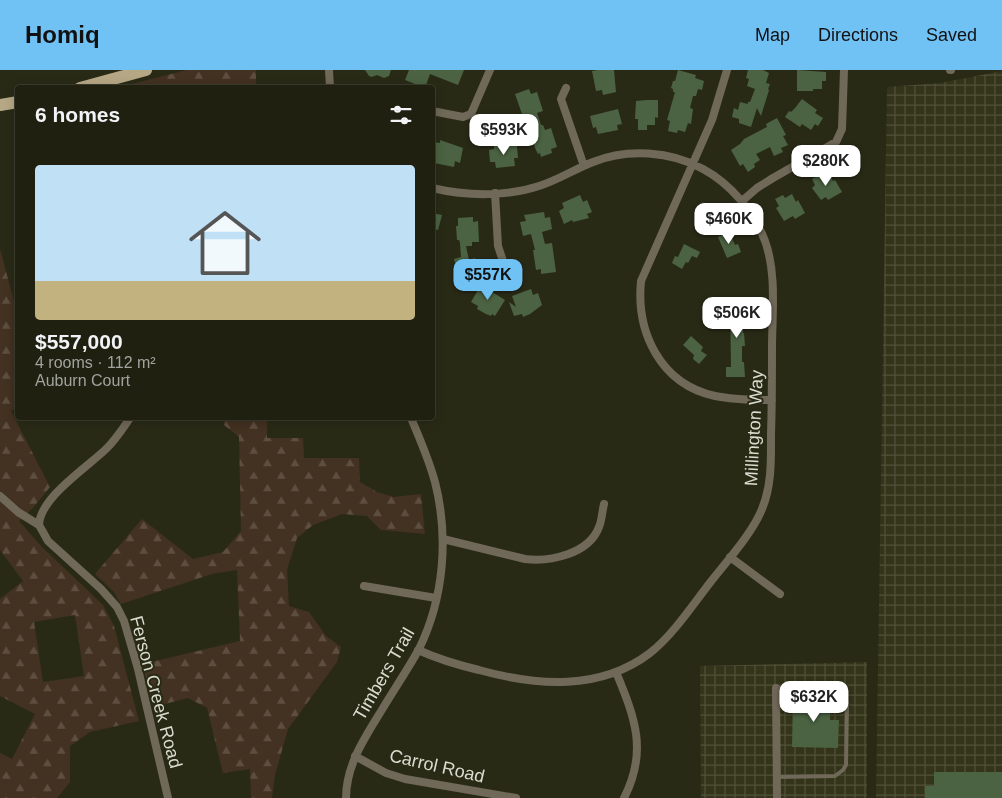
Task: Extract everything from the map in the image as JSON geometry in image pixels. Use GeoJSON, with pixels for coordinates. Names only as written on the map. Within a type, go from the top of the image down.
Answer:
{"type":"FeatureCollection","features":[{"type":"Feature","properties":{"kind":"main road"},"geometry":{"type":"LineString","coordinates":[[106,85],[146,70]]}},
{"type":"Feature","properties":{"kind":"main road"},"geometry":{"type":"LineString","coordinates":[[0,105],[15,102]]}},
{"type":"Feature","properties":{"kind":"street"},"geometry":{"type":"LineString","coordinates":[[329,70],[330,85]]}},
{"type":"Feature","properties":{"kind":"street"},"geometry":{"type":"LineString","coordinates":[[435,112],[463,117],[471,114],[490,70]]}},
{"type":"Feature","properties":{"kind":"street"},"geometry":{"type":"LineString","coordinates":[[727,70],[712,120],[646,266],[641,281],[639,300],[642,321],[649,343],[659,360],[673,375],[692,388],[713,396],[734,399],[772,400]]}},
{"type":"Feature","properties":{"kind":"street"},"geometry":{"type":"LineString","coordinates":[[742,201],[757,188],[836,142],[842,129],[844,70]]}},
{"type":"Feature","properties":{"kind":"street"},"geometry":{"type":"LineString","coordinates":[[566,88],[561,100],[584,166]]}},
{"type":"Feature","properties":{"kind":"street","name":"Millington Way"},"geometry":{"type":"LineString","coordinates":[[418,650],[439,660],[526,680],[576,682],[616,672],[649,654],[661,643],[730,557],[754,525],[762,508],[770,474],[772,286],[770,257],[760,229],[742,201],[720,180],[702,168],[678,159],[645,153],[613,156],[584,166],[540,186],[494,193],[468,194],[435,188]]}},
{"type":"Feature","properties":{"kind":"street"},"geometry":{"type":"LineString","coordinates":[[494,193],[498,246],[505,267]]}},
{"type":"Feature","properties":{"kind":"street"},"geometry":{"type":"LineString","coordinates":[[39,525],[41,515],[58,492],[107,448],[128,420]]}},
{"type":"Feature","properties":{"kind":"street","name":"Timbers Trail"},"geometry":{"type":"LineString","coordinates":[[346,798],[348,778],[355,756],[418,650],[432,616],[441,572],[443,538],[439,501],[435,481],[412,420]]}},
{"type":"Feature","properties":{"kind":"street","name":"Ferson Creek Road"},"geometry":{"type":"LineString","coordinates":[[0,496],[18,512],[39,525],[48,541],[109,597],[117,607],[124,621],[138,669],[168,798]]}},
{"type":"Feature","properties":{"kind":"street"},"geometry":{"type":"LineString","coordinates":[[443,538],[525,558],[539,560],[558,557],[573,552],[588,543],[599,529],[604,504]]}},
{"type":"Feature","properties":{"kind":"street"},"geometry":{"type":"LineString","coordinates":[[730,557],[780,594]]}},
{"type":"Feature","properties":{"kind":"street"},"geometry":{"type":"LineString","coordinates":[[364,586],[436,598]]}},
{"type":"Feature","properties":{"kind":"street"},"geometry":{"type":"LineString","coordinates":[[616,672],[633,714],[638,748],[636,766],[624,798]]}},
{"type":"Feature","properties":{"kind":"street"},"geometry":{"type":"LineString","coordinates":[[776,688],[777,798]]}},
{"type":"Feature","properties":{"kind":"street","name":"Carrol Road"},"geometry":{"type":"LineString","coordinates":[[355,756],[386,773],[405,779],[516,798]]}},
{"type":"Feature","properties":{"kind":"lane"},"geometry":{"type":"LineString","coordinates":[[776,688],[832,691],[842,696],[847,704],[846,764],[843,770],[835,776],[776,777]]}},
{"type":"Feature","properties":{"kind":"shaded area"},"geometry":{"type":"Polygon","coordinates":[[[1002,71],[1002,798],[876,798],[887,87],[940,83],[1002,71]]]}},
{"type":"Feature","properties":{"kind":"shaded area"},"geometry":{"type":"Polygon","coordinates":[[[867,662],[867,798],[701,798],[700,666],[867,662]]]}},
{"type":"Feature","properties":{"kind":"green space"},"geometry":{"type":"Polygon","coordinates":[[[187,70],[256,70],[256,85],[128,85],[187,70]]]}},
{"type":"Feature","properties":{"kind":"green space"},"geometry":{"type":"Polygon","coordinates":[[[0,249],[15,305],[15,408],[11,411],[50,487],[32,509],[19,521],[41,546],[103,605],[114,626],[139,721],[90,732],[70,746],[70,782],[57,798],[0,798],[0,753],[12,759],[35,714],[0,696],[0,599],[23,581],[0,550],[0,249]],[[75,615],[34,622],[43,682],[84,676],[75,615]]]}},
{"type":"Feature","properties":{"kind":"green space"},"geometry":{"type":"Polygon","coordinates":[[[224,420],[267,420],[267,438],[303,438],[304,458],[359,458],[360,482],[377,492],[394,497],[421,494],[425,534],[381,530],[367,516],[342,514],[313,525],[297,538],[287,570],[289,606],[309,612],[326,636],[341,647],[337,662],[288,729],[275,775],[272,798],[251,798],[250,769],[223,773],[207,708],[188,698],[153,707],[143,664],[240,641],[237,570],[212,574],[121,604],[114,592],[95,574],[142,519],[193,559],[223,552],[241,531],[239,437],[224,425],[224,420]]]}},
{"type":"Feature","properties":{"kind":"building"},"geometry":{"type":"Polygon","coordinates":[[[365,70],[391,70],[389,76],[384,78],[377,75],[369,76],[365,70]]]}},
{"type":"Feature","properties":{"kind":"building"},"geometry":{"type":"Polygon","coordinates":[[[409,70],[464,70],[458,85],[430,74],[426,85],[418,85],[405,80],[409,70]]]}},
{"type":"Feature","properties":{"kind":"building"},"geometry":{"type":"Polygon","coordinates":[[[614,70],[616,92],[603,95],[602,90],[596,91],[592,71],[614,70]]]}},
{"type":"Feature","properties":{"kind":"building"},"geometry":{"type":"Polygon","coordinates":[[[678,70],[696,75],[695,78],[704,81],[702,90],[698,89],[696,96],[693,96],[690,108],[693,109],[691,124],[688,123],[685,132],[678,130],[677,133],[668,131],[670,121],[667,120],[675,92],[671,88],[678,70]]]}},
{"type":"Feature","properties":{"kind":"building"},"geometry":{"type":"Polygon","coordinates":[[[748,70],[763,70],[769,73],[766,83],[770,84],[761,116],[757,108],[751,127],[739,123],[739,119],[732,117],[734,108],[738,110],[740,102],[748,104],[750,102],[755,89],[747,86],[749,79],[746,78],[748,70]]]}},
{"type":"Feature","properties":{"kind":"building"},"geometry":{"type":"Polygon","coordinates":[[[797,70],[826,72],[826,81],[822,81],[822,89],[797,91],[797,70]]]}},
{"type":"Feature","properties":{"kind":"building"},"geometry":{"type":"Polygon","coordinates":[[[529,89],[531,94],[537,92],[543,111],[537,113],[541,125],[543,125],[545,130],[551,128],[557,147],[551,149],[552,153],[541,157],[531,138],[533,138],[515,94],[529,89]]]}},
{"type":"Feature","properties":{"kind":"building"},"geometry":{"type":"Polygon","coordinates":[[[802,99],[817,110],[815,113],[823,118],[818,126],[815,124],[811,130],[802,124],[800,127],[785,117],[802,99]]]}},
{"type":"Feature","properties":{"kind":"building"},"geometry":{"type":"Polygon","coordinates":[[[658,100],[658,118],[655,117],[655,125],[647,125],[647,130],[638,130],[638,119],[635,119],[636,101],[658,100]]]}},
{"type":"Feature","properties":{"kind":"building"},"geometry":{"type":"Polygon","coordinates":[[[618,109],[622,124],[617,125],[618,130],[598,134],[596,127],[593,128],[590,116],[618,109]]]}},
{"type":"Feature","properties":{"kind":"building"},"geometry":{"type":"Polygon","coordinates":[[[777,118],[786,135],[783,136],[788,145],[781,148],[783,152],[774,156],[770,147],[756,154],[760,160],[748,172],[743,164],[740,166],[731,150],[744,139],[767,127],[766,124],[777,118]]]}},
{"type":"Feature","properties":{"kind":"building"},"geometry":{"type":"Polygon","coordinates":[[[440,140],[463,148],[460,163],[455,161],[454,167],[435,163],[435,142],[440,143],[440,140]]]}},
{"type":"Feature","properties":{"kind":"building"},"geometry":{"type":"Polygon","coordinates":[[[501,144],[501,146],[517,146],[518,158],[514,158],[515,166],[496,168],[495,162],[490,162],[489,150],[494,149],[494,145],[501,144]]]}},
{"type":"Feature","properties":{"kind":"building"},"geometry":{"type":"Polygon","coordinates":[[[829,174],[842,192],[828,200],[826,197],[821,200],[812,188],[815,185],[812,179],[820,175],[822,178],[829,174]]]}},
{"type":"Feature","properties":{"kind":"building"},"geometry":{"type":"Polygon","coordinates":[[[792,194],[796,202],[798,200],[805,213],[795,219],[793,216],[784,221],[776,208],[779,206],[775,199],[783,195],[785,198],[792,194]]]}},
{"type":"Feature","properties":{"kind":"building"},"geometry":{"type":"Polygon","coordinates":[[[580,195],[583,202],[587,200],[592,212],[587,214],[589,218],[573,222],[572,220],[564,224],[559,211],[564,208],[562,203],[580,195]]]}},
{"type":"Feature","properties":{"kind":"building"},"geometry":{"type":"Polygon","coordinates":[[[703,202],[707,206],[709,204],[726,219],[713,231],[708,226],[710,224],[696,211],[703,202]]]}},
{"type":"Feature","properties":{"kind":"building"},"geometry":{"type":"Polygon","coordinates":[[[544,212],[545,218],[550,217],[552,229],[542,232],[545,244],[552,243],[556,272],[541,274],[541,269],[536,270],[533,250],[535,250],[531,234],[523,236],[520,222],[526,221],[524,215],[544,212]]]}},
{"type":"Feature","properties":{"kind":"building"},"geometry":{"type":"Polygon","coordinates":[[[435,214],[442,215],[438,230],[435,230],[435,214]]]}},
{"type":"Feature","properties":{"kind":"building"},"geometry":{"type":"Polygon","coordinates":[[[473,217],[473,222],[478,221],[479,242],[472,242],[472,246],[466,246],[469,260],[475,258],[481,282],[462,287],[460,279],[458,280],[454,259],[461,257],[456,226],[458,226],[458,218],[473,217]]]}},
{"type":"Feature","properties":{"kind":"building"},"geometry":{"type":"Polygon","coordinates":[[[729,232],[735,245],[738,244],[741,252],[727,258],[718,237],[729,232]]]}},
{"type":"Feature","properties":{"kind":"building"},"geometry":{"type":"Polygon","coordinates":[[[684,244],[700,252],[697,258],[692,256],[682,269],[672,263],[675,256],[678,257],[684,244]]]}},
{"type":"Feature","properties":{"kind":"building"},"geometry":{"type":"Polygon","coordinates":[[[481,285],[505,300],[495,316],[477,309],[478,306],[471,302],[481,285]]]}},
{"type":"Feature","properties":{"kind":"building"},"geometry":{"type":"Polygon","coordinates":[[[531,289],[533,295],[538,293],[542,305],[523,317],[522,314],[514,316],[509,302],[516,307],[512,296],[531,289]]]}},
{"type":"Feature","properties":{"kind":"building"},"geometry":{"type":"Polygon","coordinates":[[[732,298],[744,298],[743,333],[745,346],[742,346],[742,362],[744,362],[745,377],[726,377],[726,367],[731,367],[730,300],[732,298]]]}},
{"type":"Feature","properties":{"kind":"building"},"geometry":{"type":"Polygon","coordinates":[[[691,336],[703,347],[701,351],[707,355],[699,364],[693,359],[694,355],[683,345],[691,336]]]}},
{"type":"Feature","properties":{"kind":"building"},"geometry":{"type":"Polygon","coordinates":[[[793,696],[831,697],[830,720],[839,720],[838,748],[792,747],[793,696]]]}},
{"type":"Feature","properties":{"kind":"building"},"geometry":{"type":"Polygon","coordinates":[[[934,772],[1002,772],[1002,798],[925,798],[925,786],[934,786],[934,772]]]}}]}
